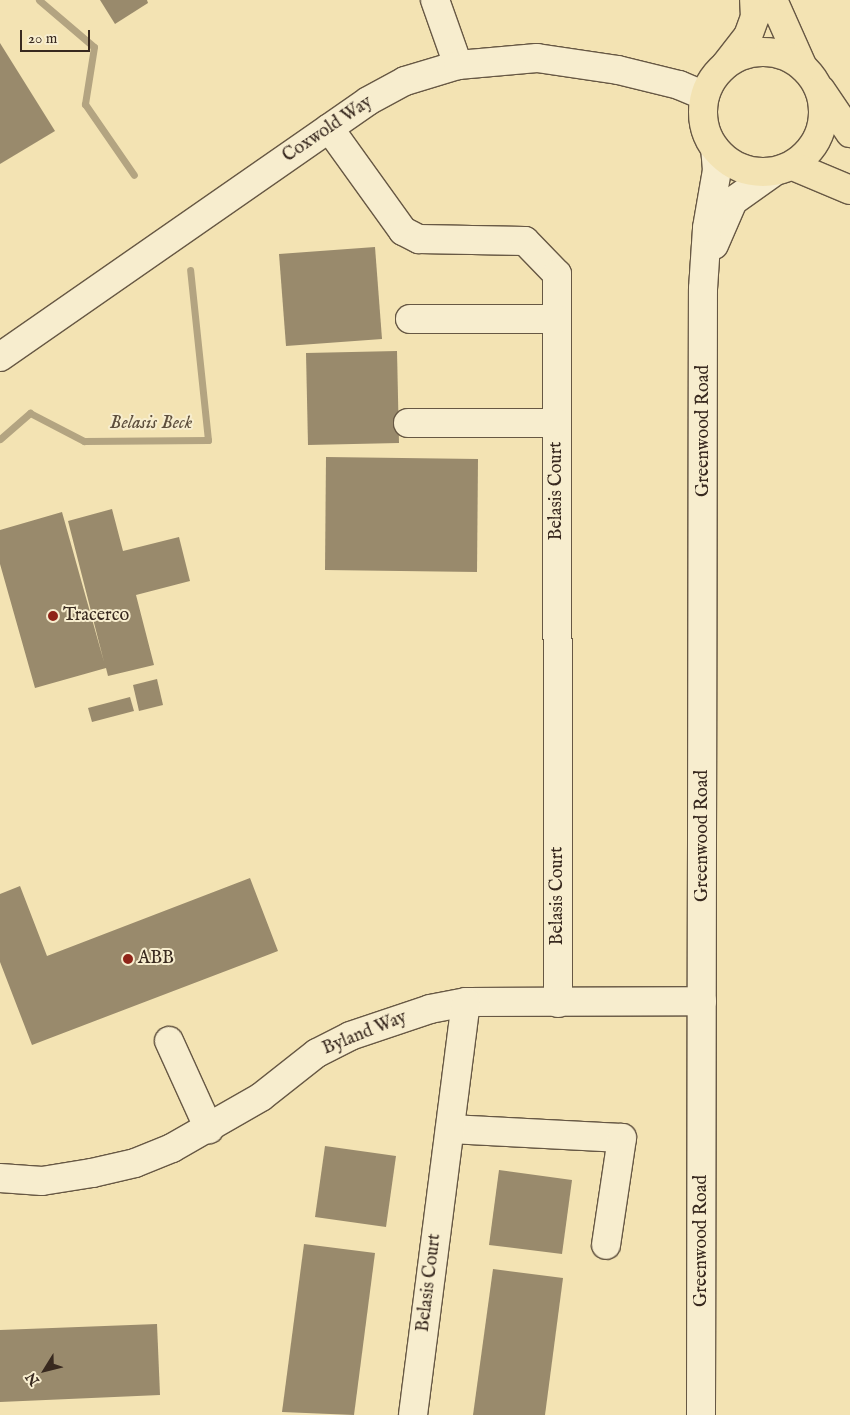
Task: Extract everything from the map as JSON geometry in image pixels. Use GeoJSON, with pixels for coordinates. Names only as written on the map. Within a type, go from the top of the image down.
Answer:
{"type":"FeatureCollection","features":[{"type":"Feature","properties":{"kind":"main road"},"geometry":{"type":"LineString","coordinates":[[754,0],[755,17],[748,36],[713,79],[705,96],[703,114],[706,132],[714,148],[731,164],[752,172],[783,169],[850,190]]}},
{"type":"Feature","properties":{"kind":"main road"},"geometry":{"type":"LineString","coordinates":[[774,0],[824,107],[822,130],[811,150],[783,169]]}},
{"type":"Feature","properties":{"kind":"main road"},"geometry":{"type":"LineString","coordinates":[[726,65],[743,55],[762,52],[782,55],[809,75],[850,133]]}},
{"type":"Feature","properties":{"kind":"street"},"geometry":{"type":"LineString","coordinates":[[435,0],[458,65]]}},
{"type":"Feature","properties":{"kind":"street","name":"Coxwold Way"},"geometry":{"type":"LineString","coordinates":[[0,357],[368,101],[405,81],[458,65],[537,58],[618,70],[679,85],[705,96]]}},
{"type":"Feature","properties":{"kind":"street","name":"Belasis Court"},"geometry":{"type":"LineString","coordinates":[[329,128],[403,230],[419,238],[525,241],[557,274],[558,1003]]}},
{"type":"Feature","properties":{"kind":"street","name":"Greenwood Road"},"geometry":{"type":"LineString","coordinates":[[701,1415],[703,289],[707,257],[707,228],[717,170],[714,148]]}},
{"type":"Feature","properties":{"kind":"street","name":"Greenwood Road"},"geometry":{"type":"LineString","coordinates":[[707,257],[733,201],[783,169]]}},
{"type":"Feature","properties":{"kind":"street"},"geometry":{"type":"LineString","coordinates":[[410,319],[557,319]]}},
{"type":"Feature","properties":{"kind":"street"},"geometry":{"type":"LineString","coordinates":[[408,423],[557,424]]}},
{"type":"Feature","properties":{"kind":"street","name":"Byland Way"},"geometry":{"type":"LineString","coordinates":[[0,1178],[42,1181],[92,1173],[135,1163],[209,1129],[262,1097],[317,1053],[350,1036],[430,1009],[466,1002],[702,1001]]}},
{"type":"Feature","properties":{"kind":"street","name":"Belasis Court"},"geometry":{"type":"LineString","coordinates":[[412,1415],[466,1002]]}},
{"type":"Feature","properties":{"kind":"street"},"geometry":{"type":"LineString","coordinates":[[168,1041],[209,1129]]}},
{"type":"Feature","properties":{"kind":"street"},"geometry":{"type":"LineString","coordinates":[[450,1129],[622,1138],[606,1245]]}},
{"type":"Feature","properties":{"kind":"building"},"geometry":{"type":"Polygon","coordinates":[[[100,0],[147,0],[148,3],[115,24],[100,0]]]}},
{"type":"Feature","properties":{"kind":"building"},"geometry":{"type":"Polygon","coordinates":[[[0,43],[55,131],[0,164],[0,43]]]}},
{"type":"Feature","properties":{"kind":"building"},"geometry":{"type":"Polygon","coordinates":[[[375,247],[382,339],[286,346],[279,254],[375,247]]]}},
{"type":"Feature","properties":{"kind":"building"},"geometry":{"type":"Polygon","coordinates":[[[397,351],[399,443],[308,445],[306,353],[397,351]]]}},
{"type":"Feature","properties":{"kind":"building"},"geometry":{"type":"Polygon","coordinates":[[[326,457],[478,459],[477,572],[325,570],[326,457]]]}},
{"type":"Feature","properties":{"kind":"building"},"geometry":{"type":"Polygon","coordinates":[[[112,509],[123,551],[179,537],[190,581],[136,595],[154,665],[108,676],[106,668],[35,688],[0,564],[0,530],[62,512],[104,662],[68,521],[112,509]]]}},
{"type":"Feature","properties":{"kind":"building"},"geometry":{"type":"Polygon","coordinates":[[[157,679],[163,705],[139,711],[133,685],[157,679]]]}},
{"type":"Feature","properties":{"kind":"building"},"geometry":{"type":"Polygon","coordinates":[[[130,697],[134,711],[92,722],[88,708],[130,697]]]}},
{"type":"Feature","properties":{"kind":"building","name":"ABB"},"geometry":{"type":"Polygon","coordinates":[[[250,878],[278,951],[32,1045],[0,962],[0,894],[20,886],[47,956],[250,878]]]}},
{"type":"Feature","properties":{"kind":"building"},"geometry":{"type":"Polygon","coordinates":[[[325,1146],[396,1156],[386,1227],[315,1217],[325,1146]]]}},
{"type":"Feature","properties":{"kind":"building"},"geometry":{"type":"Polygon","coordinates":[[[499,1170],[572,1180],[562,1254],[489,1245],[499,1170]]]}},
{"type":"Feature","properties":{"kind":"building"},"geometry":{"type":"Polygon","coordinates":[[[304,1244],[375,1253],[354,1415],[282,1412],[304,1244]]]}},
{"type":"Feature","properties":{"kind":"building"},"geometry":{"type":"Polygon","coordinates":[[[493,1269],[563,1278],[545,1415],[473,1415],[493,1269]]]}},
{"type":"Feature","properties":{"kind":"building"},"geometry":{"type":"Polygon","coordinates":[[[157,1324],[160,1395],[0,1402],[0,1330],[157,1324]]]}},
{"type":"Feature","properties":{"kind":"waterway","name":"Belasis Beck"},"geometry":{"type":"LineString","coordinates":[[39,0],[94,47],[85,104],[134,175]]}},
{"type":"Feature","properties":{"kind":"waterway","name":"Belasis Beck"},"geometry":{"type":"LineString","coordinates":[[0,439],[30,413],[84,441],[208,440],[190,270]]}},
{"type":"Feature","properties":{"kind":"place","name":"Tracerco"},"geometry":{"type":"Point","coordinates":[53,616]}},
{"type":"Feature","properties":{"kind":"place","name":"ABB"},"geometry":{"type":"Point","coordinates":[128,959]}}]}
